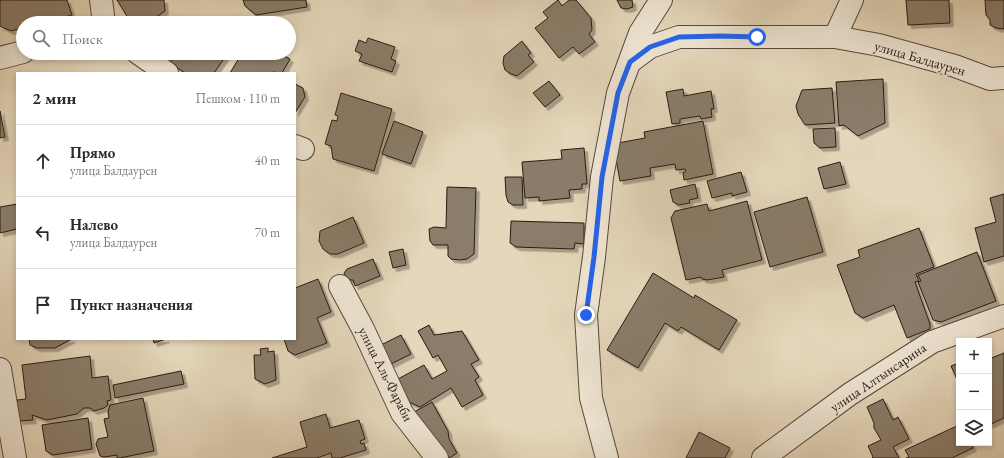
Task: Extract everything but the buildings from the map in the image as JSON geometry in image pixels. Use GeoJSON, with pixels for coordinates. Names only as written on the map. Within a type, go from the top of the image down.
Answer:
{"type":"FeatureCollection","features":[{"type":"Feature","properties":{"kind":"street"},"geometry":{"type":"LineString","coordinates":[[101,0],[103,16]]}},
{"type":"Feature","properties":{"kind":"street"},"geometry":{"type":"LineString","coordinates":[[607,458],[591,398],[586,315],[594,257],[602,177],[618,93],[640,33],[661,0]]}},
{"type":"Feature","properties":{"kind":"street"},"geometry":{"type":"LineString","coordinates":[[835,37],[852,0]]}},
{"type":"Feature","properties":{"kind":"street","name":"улица Балдаурен"},"geometry":{"type":"LineString","coordinates":[[630,62],[650,47],[679,37],[835,37],[885,47],[955,66],[990,79],[1004,78]]}},
{"type":"Feature","properties":{"kind":"street"},"geometry":{"type":"LineString","coordinates":[[0,58],[16,54]]}},
{"type":"Feature","properties":{"kind":"street"},"geometry":{"type":"LineString","coordinates":[[148,60],[166,72]]}},
{"type":"Feature","properties":{"kind":"street","name":"улица Аль-Фараби"},"geometry":{"type":"LineString","coordinates":[[340,286],[363,328],[402,413],[437,458]]}},
{"type":"Feature","properties":{"kind":"street","name":"улица Алтынсарина"},"geometry":{"type":"LineString","coordinates":[[763,458],[850,394],[932,342],[1004,316]]}},
{"type":"Feature","properties":{"kind":"street"},"geometry":{"type":"LineString","coordinates":[[0,369],[15,458]]}},
{"type":"Feature","properties":{"kind":"route"},"geometry":{"type":"LineString","coordinates":[[586,315],[594,257],[602,177],[618,93],[630,62],[650,47],[679,37],[757,37]]}}]}
